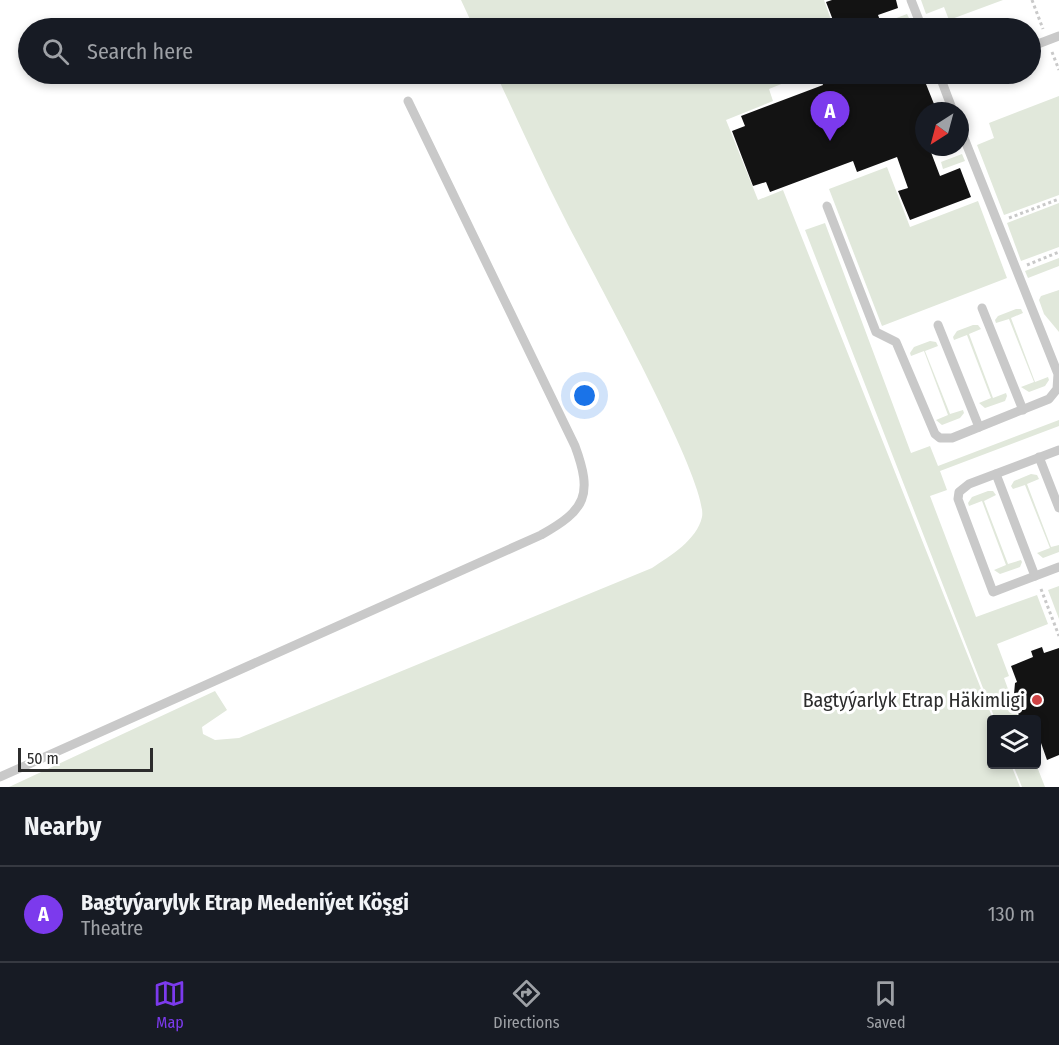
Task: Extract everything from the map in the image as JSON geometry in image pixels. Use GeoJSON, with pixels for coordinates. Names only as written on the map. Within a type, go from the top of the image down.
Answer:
{"type":"FeatureCollection","features":[{"type":"Feature","properties":{"kind":"lane"},"geometry":{"type":"LineString","coordinates":[[911,0],[918,18]]}},
{"type":"Feature","properties":{"kind":"lane"},"geometry":{"type":"LineString","coordinates":[[1041,43],[1059,36]]}},
{"type":"Feature","properties":{"kind":"lane"},"geometry":{"type":"LineString","coordinates":[[943,84],[950,102]]}},
{"type":"Feature","properties":{"kind":"lane"},"geometry":{"type":"LineString","coordinates":[[0,777],[541,535],[567,520],[582,503],[584,478],[575,446],[408,101]]}},
{"type":"Feature","properties":{"kind":"lane"},"geometry":{"type":"LineString","coordinates":[[827,206],[876,332],[896,342],[935,434],[946,439],[979,427],[1049,399],[1058,389],[1059,381],[969,152]]}},
{"type":"Feature","properties":{"kind":"lane"},"geometry":{"type":"LineString","coordinates":[[982,308],[1023,410]]}},
{"type":"Feature","properties":{"kind":"lane"},"geometry":{"type":"LineString","coordinates":[[938,325],[979,427]]}},
{"type":"Feature","properties":{"kind":"lane"},"geometry":{"type":"LineString","coordinates":[[1059,450],[963,487],[958,499],[993,592],[1059,567]]}},
{"type":"Feature","properties":{"kind":"lane"},"geometry":{"type":"LineString","coordinates":[[1040,457],[1059,508]]}},
{"type":"Feature","properties":{"kind":"lane"},"geometry":{"type":"LineString","coordinates":[[996,474],[1035,576]]}},
{"type":"Feature","properties":{"kind":"path"},"geometry":{"type":"LineString","coordinates":[[996,223],[1059,199]]}},
{"type":"Feature","properties":{"kind":"path"},"geometry":{"type":"LineString","coordinates":[[1014,269],[1059,252]]}},
{"type":"Feature","properties":{"kind":"path"},"geometry":{"type":"LineString","coordinates":[[1042,592],[1059,636]]}},
{"type":"Feature","properties":{"kind":"shaded area"},"geometry":{"type":"Polygon","coordinates":[[[461,0],[824,0],[830,18],[469,18],[461,0]]]}},
{"type":"Feature","properties":{"kind":"shaded area"},"geometry":{"type":"Polygon","coordinates":[[[921,0],[1003,0],[954,18],[948,18],[944,7],[926,14],[921,0]]]}},
{"type":"Feature","properties":{"kind":"shaded area"},"geometry":{"type":"Polygon","coordinates":[[[907,14],[909,18],[896,18],[907,14]]]}},
{"type":"Feature","properties":{"kind":"shaded area"},"geometry":{"type":"Polygon","coordinates":[[[501,84],[781,84],[769,89],[773,101],[726,120],[758,200],[783,190],[991,715],[987,715],[987,769],[1013,769],[1020,787],[9,787],[215,691],[227,710],[202,727],[203,734],[215,740],[239,738],[652,568],[689,540],[702,517],[699,496],[687,462],[644,371],[555,199],[501,84]]]}},
{"type":"Feature","properties":{"kind":"shaded area"},"geometry":{"type":"Polygon","coordinates":[[[1059,96],[1059,195],[1004,215],[977,145],[994,138],[989,123],[1059,96]]]}},
{"type":"Feature","properties":{"kind":"shaded area"},"geometry":{"type":"Polygon","coordinates":[[[957,156],[963,156],[965,161],[943,169],[941,162],[957,156]]]}},
{"type":"Feature","properties":{"kind":"shaded area"},"geometry":{"type":"Polygon","coordinates":[[[887,167],[910,227],[978,201],[1007,278],[882,326],[829,189],[887,167]]]}},
{"type":"Feature","properties":{"kind":"shaded area"},"geometry":{"type":"Polygon","coordinates":[[[1059,203],[1059,247],[1021,261],[1007,223],[1059,203]]]}},
{"type":"Feature","properties":{"kind":"shaded area"},"geometry":{"type":"Polygon","coordinates":[[[825,223],[911,453],[930,446],[938,466],[1059,420],[1059,426],[940,471],[947,490],[930,496],[976,617],[1037,595],[1048,624],[997,644],[1009,676],[1004,678],[1018,715],[993,715],[805,230],[825,223]]]}},
{"type":"Feature","properties":{"kind":"shaded area"},"geometry":{"type":"Polygon","coordinates":[[[1059,258],[1059,266],[1028,278],[1025,271],[1059,258]]]}},
{"type":"Feature","properties":{"kind":"shaded area"},"geometry":{"type":"Polygon","coordinates":[[[1059,290],[1059,332],[1044,314],[1039,300],[1041,296],[1059,290]]]}},
{"type":"Feature","properties":{"kind":"shaded area"},"geometry":{"type":"Polygon","coordinates":[[[1021,309],[1023,313],[1011,318],[1035,382],[1048,377],[1049,380],[1045,386],[1029,392],[1021,387],[1034,382],[1009,319],[996,323],[995,320],[998,316],[1021,309]]]}},
{"type":"Feature","properties":{"kind":"shaded area"},"geometry":{"type":"Polygon","coordinates":[[[978,325],[981,329],[969,334],[993,398],[1006,393],[1007,396],[1005,401],[985,408],[979,403],[991,398],[967,335],[954,340],[953,337],[957,331],[978,325]]]}},
{"type":"Feature","properties":{"kind":"shaded area"},"geometry":{"type":"Polygon","coordinates":[[[930,341],[936,342],[938,346],[925,351],[950,414],[963,410],[964,413],[960,418],[942,425],[936,420],[948,415],[924,351],[911,356],[910,353],[914,347],[930,341]]]}},
{"type":"Feature","properties":{"kind":"shaded area"},"geometry":{"type":"Polygon","coordinates":[[[1031,474],[1037,475],[1039,479],[1027,484],[1051,547],[1059,545],[1059,552],[1043,558],[1037,553],[1050,548],[1025,485],[1013,489],[1011,486],[1014,481],[1031,474]]]}},
{"type":"Feature","properties":{"kind":"shaded area"},"geometry":{"type":"Polygon","coordinates":[[[993,491],[996,495],[984,501],[1008,564],[1021,560],[1022,562],[1020,567],[1000,574],[994,570],[1006,565],[982,501],[969,506],[968,503],[972,497],[993,491]]]}},
{"type":"Feature","properties":{"kind":"shaded area"},"geometry":{"type":"Polygon","coordinates":[[[1059,586],[1059,619],[1048,590],[1059,586]]]}},
{"type":"Feature","properties":{"kind":"shaded area"},"geometry":{"type":"Polygon","coordinates":[[[1015,769],[1038,769],[1045,787],[1022,787],[1015,769]]]}},
{"type":"Feature","properties":{"kind":"building"},"geometry":{"type":"Polygon","coordinates":[[[832,0],[896,0],[898,8],[878,15],[879,18],[832,18],[826,2],[832,0]]]}},
{"type":"Feature","properties":{"kind":"building"},"geometry":{"type":"Polygon","coordinates":[[[823,84],[926,84],[933,102],[915,102],[915,156],[932,156],[940,176],[960,168],[971,197],[910,220],[898,191],[908,188],[897,157],[857,172],[853,161],[770,192],[766,182],[753,186],[732,131],[745,126],[741,116],[823,84]]]}},
{"type":"Feature","properties":{"kind":"building","name":"Bagtyýarlyk Etrap Häkimligi"},"geometry":{"type":"Polygon","coordinates":[[[1042,647],[1044,653],[1059,648],[1059,755],[1047,760],[1041,743],[1041,715],[1019,715],[1014,694],[1017,682],[1011,666],[1033,657],[1031,651],[1042,647]]]}},
{"type":"Feature","properties":{"kind":"place","name":"Bagtyýarylyk Etrap Medeniýet Köşgi"},"geometry":{"type":"Point","coordinates":[830,141]}},
{"type":"Feature","properties":{"kind":"place","name":"Bagtyýarlyk Etrap Häkimligi"},"geometry":{"type":"Point","coordinates":[1037,700]}}]}
